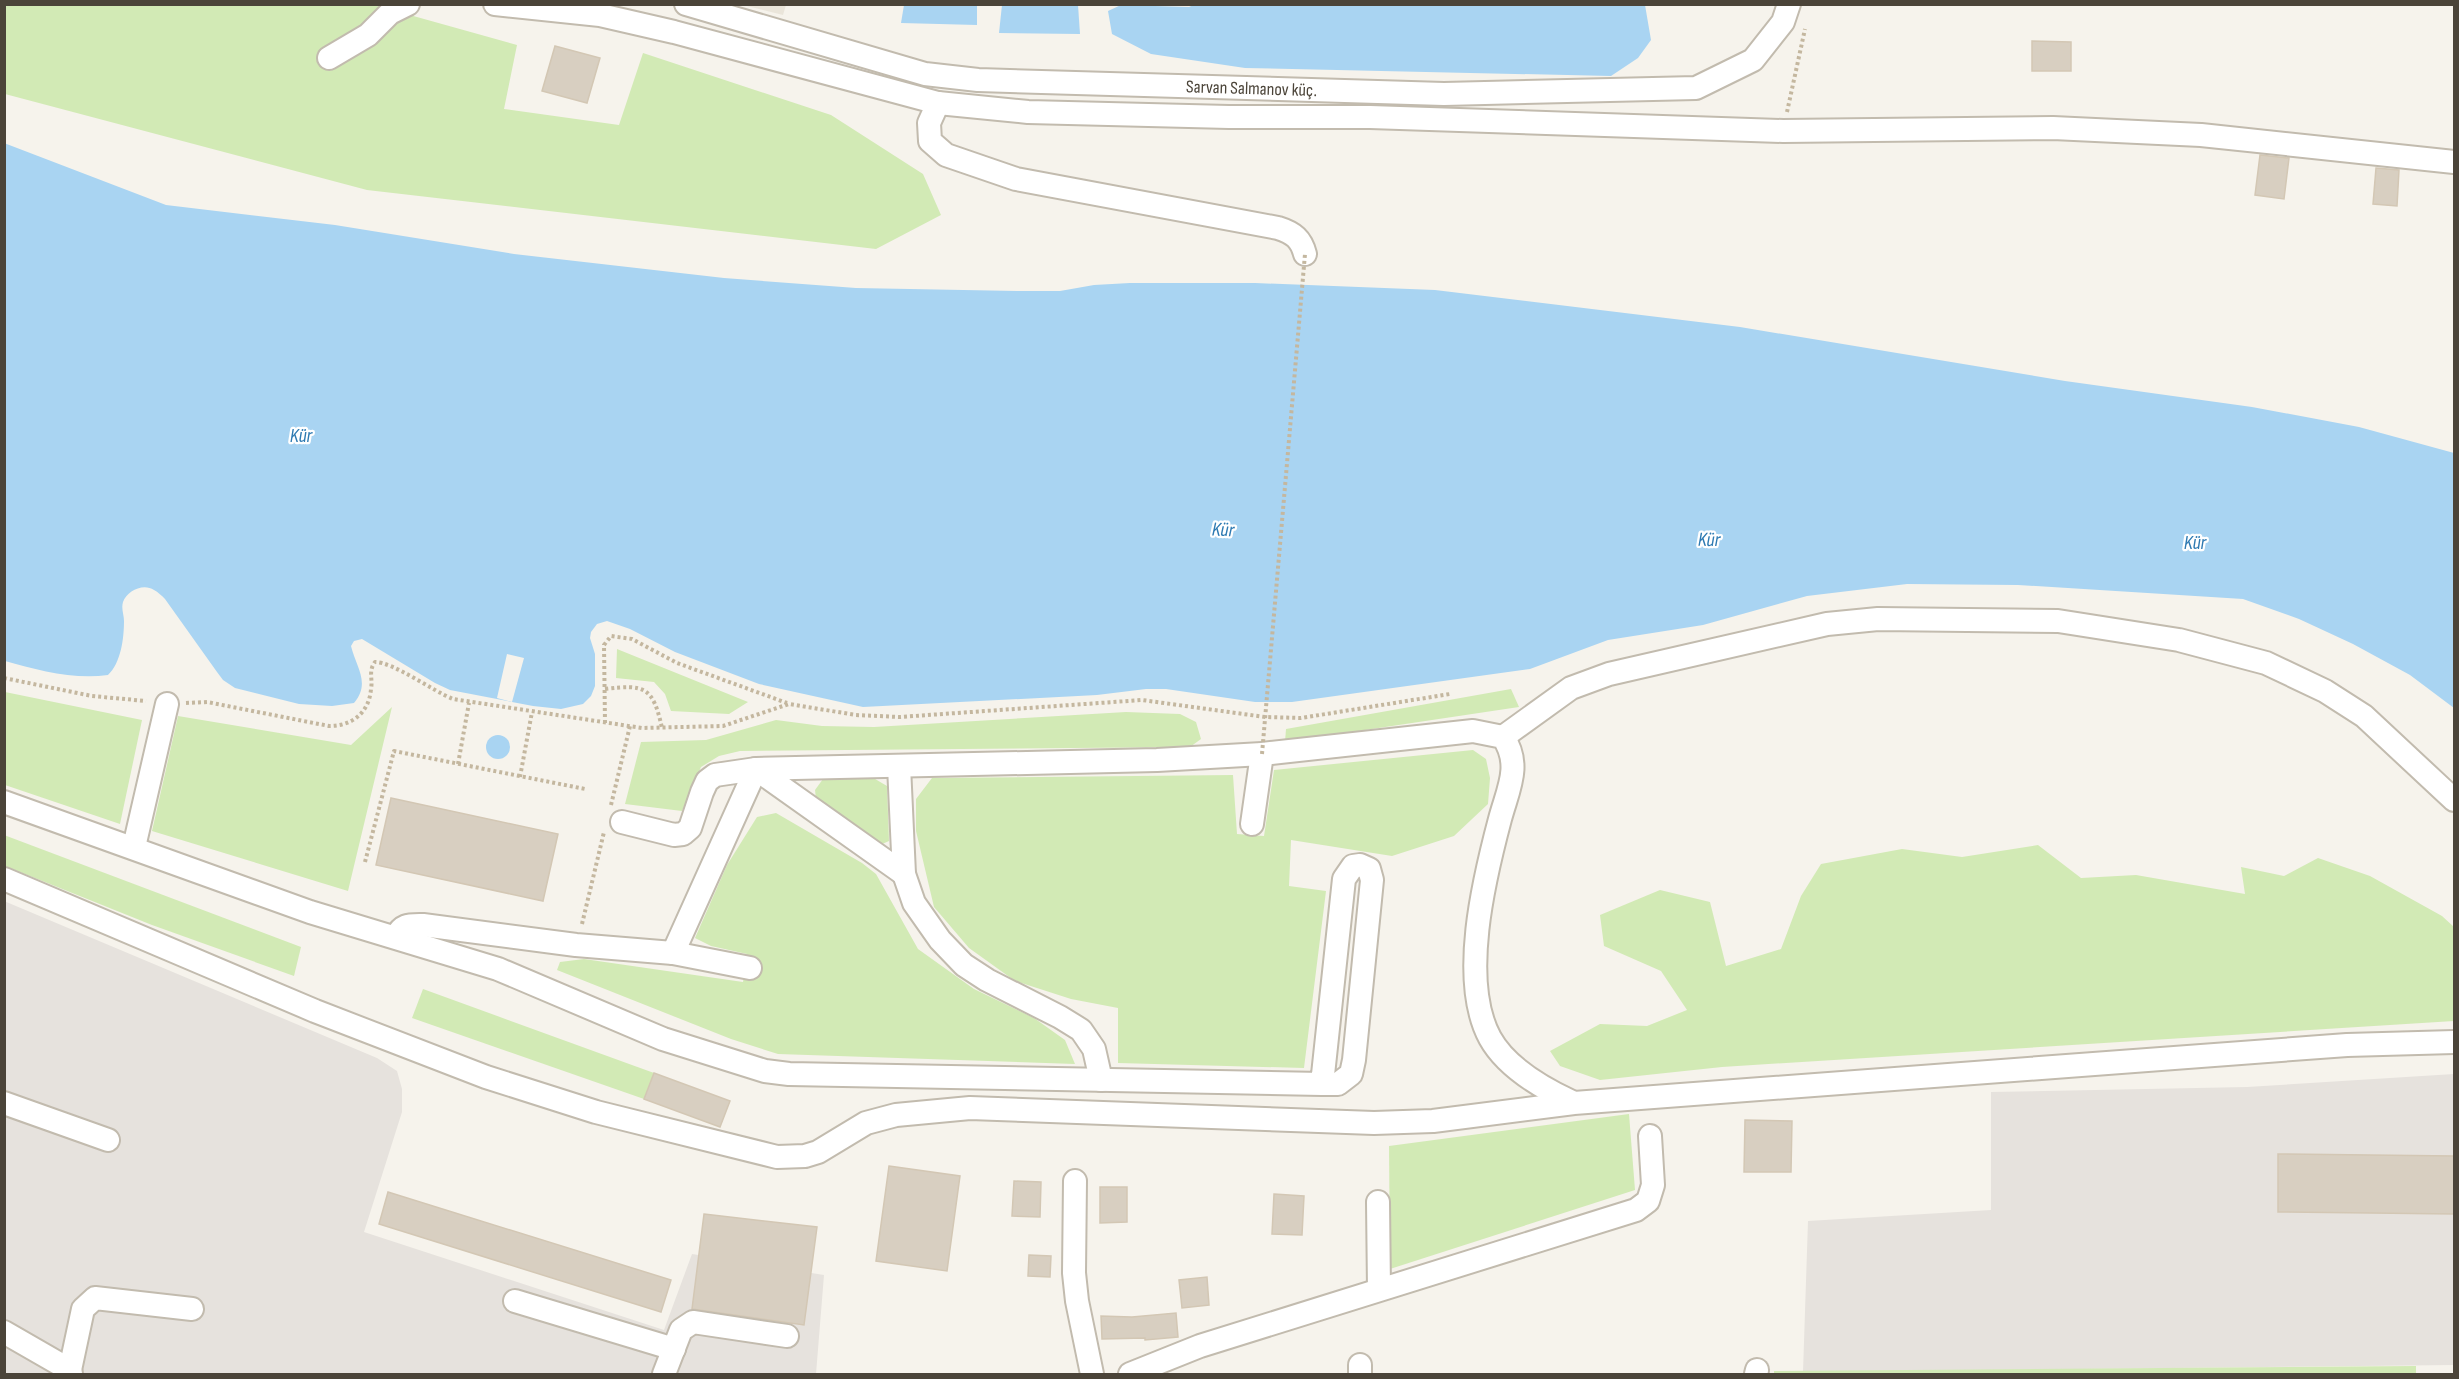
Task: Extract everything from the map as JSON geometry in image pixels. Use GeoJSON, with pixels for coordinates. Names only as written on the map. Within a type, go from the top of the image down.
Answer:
{"type":"FeatureCollection","features":[{"type":"Feature","properties":{"kind":"street"},"geometry":{"type":"LineString","coordinates":[[329,58],[368,35],[390,13],[408,4]]}},
{"type":"Feature","properties":{"kind":"street"},"geometry":{"type":"LineString","coordinates":[[495,4],[600,15],[674,32],[938,103],[1028,112],[1229,117],[1370,117],[1783,131],[2064,129],[2213,136],[2454,162]]}},
{"type":"Feature","properties":{"kind":"street","name":"Sarvan Salmanov küç."},"geometry":{"type":"LineString","coordinates":[[686,4],[925,74],[978,80],[1444,94],[1696,88],[1753,60],[1783,22],[1789,4]]}},
{"type":"Feature","properties":{"kind":"street"},"geometry":{"type":"LineString","coordinates":[[938,103],[928,123],[930,141],[946,155],[1016,179],[1278,228],[1292,232],[1302,243],[1305,254]]}},
{"type":"Feature","properties":{"kind":"street"},"geometry":{"type":"LineString","coordinates":[[622,822],[674,835],[683,834],[690,828],[707,781],[722,772],[1157,760],[1262,754],[1473,731],[1503,736],[1571,688],[1609,674],[1827,624],[1878,619],[2058,621],[2179,640],[2266,663],[2325,691],[2364,716],[2454,800]]}},
{"type":"Feature","properties":{"kind":"street"},"geometry":{"type":"LineString","coordinates":[[134,847],[167,704]]}},
{"type":"Feature","properties":{"kind":"street"},"geometry":{"type":"LineString","coordinates":[[1503,736],[1512,750],[1514,770],[1488,866],[1478,923],[1475,969],[1478,1003],[1490,1039],[1511,1063],[1546,1090],[1574,1103]]}},
{"type":"Feature","properties":{"kind":"street"},"geometry":{"type":"LineString","coordinates":[[1252,824],[1262,754]]}},
{"type":"Feature","properties":{"kind":"street"},"geometry":{"type":"LineString","coordinates":[[899,766],[904,874],[914,903],[940,940],[964,965],[987,980],[1081,1030],[1094,1049],[1101,1080]]}},
{"type":"Feature","properties":{"kind":"street"},"geometry":{"type":"LineString","coordinates":[[756,770],[904,874]]}},
{"type":"Feature","properties":{"kind":"street"},"geometry":{"type":"LineString","coordinates":[[673,953],[756,770]]}},
{"type":"Feature","properties":{"kind":"street"},"geometry":{"type":"LineString","coordinates":[[4,802],[310,912],[507,972],[663,1039],[765,1071],[789,1074],[1101,1080],[1322,1084],[1338,1084],[1351,1074],[1354,1060],[1372,880],[1368,869],[1360,865],[1353,866],[1344,879],[1322,1084]]}},
{"type":"Feature","properties":{"kind":"street"},"geometry":{"type":"LineString","coordinates":[[4,879],[315,1011],[486,1077],[596,1112],[777,1157],[805,1156],[818,1152],[866,1123],[896,1115],[970,1108],[1374,1123],[1434,1121],[1574,1103],[2347,1045],[2454,1042]]}},
{"type":"Feature","properties":{"kind":"street"},"geometry":{"type":"LineString","coordinates":[[396,937],[400,928],[407,925],[423,926],[576,945],[673,953],[750,968]]}},
{"type":"Feature","properties":{"kind":"street"},"geometry":{"type":"LineString","coordinates":[[4,1103],[108,1140]]}},
{"type":"Feature","properties":{"kind":"street"},"geometry":{"type":"LineString","coordinates":[[1130,1374],[1200,1346],[1636,1210],[1648,1201],[1653,1185],[1650,1136]]}},
{"type":"Feature","properties":{"kind":"street"},"geometry":{"type":"LineString","coordinates":[[1075,1181],[1074,1273],[1077,1301],[1092,1374]]}},
{"type":"Feature","properties":{"kind":"street"},"geometry":{"type":"LineString","coordinates":[[1378,1202],[1379,1289]]}},
{"type":"Feature","properties":{"kind":"street"},"geometry":{"type":"LineString","coordinates":[[4,1332],[71,1372],[83,1309],[95,1298],[192,1309]]}},
{"type":"Feature","properties":{"kind":"street"},"geometry":{"type":"LineString","coordinates":[[515,1301],[674,1349]]}},
{"type":"Feature","properties":{"kind":"street"},"geometry":{"type":"LineString","coordinates":[[663,1374],[681,1330],[693,1322],[787,1336]]}},
{"type":"Feature","properties":{"kind":"path"},"geometry":{"type":"LineString","coordinates":[[1783,131],[1805,27]]}},
{"type":"Feature","properties":{"kind":"path"},"geometry":{"type":"LineString","coordinates":[[1262,754],[1305,254]]}},
{"type":"Feature","properties":{"kind":"path"},"geometry":{"type":"LineString","coordinates":[[605,723],[604,645],[611,636],[632,639],[677,663],[789,704],[856,715],[900,717],[1142,700],[1264,717],[1301,718],[1450,694]]}},
{"type":"Feature","properties":{"kind":"path"},"geometry":{"type":"LineString","coordinates":[[4,678],[92,696],[167,704],[207,702],[329,726],[341,726],[352,722],[368,702],[372,688],[370,671],[375,662],[386,664],[435,692],[469,703],[642,728],[723,726],[789,704]]}},
{"type":"Feature","properties":{"kind":"path"},"geometry":{"type":"LineString","coordinates":[[605,689],[630,686],[648,693],[656,704],[662,728]]}},
{"type":"Feature","properties":{"kind":"path"},"geometry":{"type":"LineString","coordinates":[[458,764],[469,703]]}},
{"type":"Feature","properties":{"kind":"path"},"geometry":{"type":"LineString","coordinates":[[520,777],[532,712]]}},
{"type":"Feature","properties":{"kind":"path"},"geometry":{"type":"LineString","coordinates":[[365,862],[393,751],[585,789]]}},
{"type":"Feature","properties":{"kind":"shaded area"},"geometry":{"type":"Polygon","coordinates":[[[786,4],[783,15],[743,5],[786,4]]]}},
{"type":"Feature","properties":{"kind":"shaded area"},"geometry":{"type":"Polygon","coordinates":[[[4,901],[377,1058],[397,1071],[402,1089],[402,1112],[364,1232],[664,1330],[692,1254],[824,1275],[816,1374],[5,1374],[4,901]]]}},
{"type":"Feature","properties":{"kind":"shaded area"},"geometry":{"type":"Polygon","coordinates":[[[2454,1074],[2454,1365],[1803,1372],[1808,1221],[1991,1210],[1991,1092],[2247,1087],[2454,1074]]]}},
{"type":"Feature","properties":{"kind":"green space"},"geometry":{"type":"Polygon","coordinates":[[[4,5],[374,5],[517,45],[504,109],[619,125],[643,53],[831,115],[923,174],[941,215],[876,249],[367,190],[5,94],[4,5]]]}},
{"type":"Feature","properties":{"kind":"green space"},"geometry":{"type":"Polygon","coordinates":[[[617,649],[748,702],[729,714],[671,711],[665,694],[654,682],[616,678],[617,649]]]}},
{"type":"Feature","properties":{"kind":"green space"},"geometry":{"type":"Polygon","coordinates":[[[1511,689],[1519,707],[1285,742],[1286,729],[1511,689]]]}},
{"type":"Feature","properties":{"kind":"green space"},"geometry":{"type":"Polygon","coordinates":[[[5,692],[142,720],[120,824],[5,785],[5,692]]]}},
{"type":"Feature","properties":{"kind":"green space"},"geometry":{"type":"Polygon","coordinates":[[[392,707],[348,891],[152,831],[178,716],[351,745],[392,707]]]}},
{"type":"Feature","properties":{"kind":"green space"},"geometry":{"type":"Polygon","coordinates":[[[1126,712],[1180,714],[1196,722],[1201,739],[1190,747],[740,751],[719,756],[701,767],[682,811],[625,804],[641,742],[706,740],[776,720],[822,726],[874,727],[1126,712]]]}},
{"type":"Feature","properties":{"kind":"green space"},"geometry":{"type":"Polygon","coordinates":[[[1473,750],[1486,759],[1490,778],[1488,804],[1454,836],[1392,856],[1291,840],[1289,886],[1326,891],[1304,1068],[1118,1063],[1118,1008],[1071,999],[1015,981],[969,948],[934,907],[916,831],[916,799],[932,778],[1233,775],[1237,834],[1264,836],[1274,770],[1473,750]]]}},
{"type":"Feature","properties":{"kind":"green space"},"geometry":{"type":"Polygon","coordinates":[[[870,776],[887,786],[889,841],[880,845],[816,799],[815,790],[823,779],[870,776]]]}},
{"type":"Feature","properties":{"kind":"green space"},"geometry":{"type":"Polygon","coordinates":[[[776,813],[862,863],[876,874],[918,949],[974,989],[1034,1018],[1065,1040],[1075,1064],[778,1054],[731,1039],[557,970],[560,962],[584,959],[743,982],[747,954],[711,946],[695,938],[727,865],[757,817],[776,813]]]}},
{"type":"Feature","properties":{"kind":"green space"},"geometry":{"type":"Polygon","coordinates":[[[4,835],[301,947],[294,976],[152,925],[5,866],[4,835]]]}},
{"type":"Feature","properties":{"kind":"green space"},"geometry":{"type":"Polygon","coordinates":[[[2038,845],[2081,878],[2136,875],[2245,894],[2241,867],[2284,876],[2318,858],[2370,876],[2442,916],[2454,927],[2454,1021],[1722,1067],[1600,1080],[1560,1066],[1550,1051],[1600,1024],[1647,1026],[1687,1010],[1661,971],[1604,946],[1600,915],[1660,890],[1710,902],[1726,966],[1781,949],[1801,896],[1821,864],[1902,849],[1962,857],[2038,845]]]}},
{"type":"Feature","properties":{"kind":"green space"},"geometry":{"type":"Polygon","coordinates":[[[423,989],[654,1073],[644,1099],[412,1018],[423,989]]]}},
{"type":"Feature","properties":{"kind":"green space"},"geometry":{"type":"Polygon","coordinates":[[[1629,1114],[1635,1190],[1390,1269],[1389,1146],[1629,1114]]]}},
{"type":"Feature","properties":{"kind":"green space"},"geometry":{"type":"Polygon","coordinates":[[[2416,1366],[2416,1374],[1774,1374],[1774,1371],[2416,1366]]]}},
{"type":"Feature","properties":{"kind":"water"},"geometry":{"type":"Polygon","coordinates":[[[1196,4],[1645,5],[1651,40],[1638,58],[1611,76],[1245,68],[1151,54],[1112,34],[1108,11],[1121,5],[1189,7],[1196,4]]]}},
{"type":"Feature","properties":{"kind":"water"},"geometry":{"type":"Polygon","coordinates":[[[904,5],[977,5],[977,25],[901,23],[904,5]]]}},
{"type":"Feature","properties":{"kind":"water"},"geometry":{"type":"Polygon","coordinates":[[[1002,5],[1078,5],[1080,34],[999,33],[1002,5]]]}},
{"type":"Feature","properties":{"kind":"water","name":"Kür"},"geometry":{"type":"Polygon","coordinates":[[[4,143],[166,205],[335,225],[514,254],[724,278],[856,288],[1060,291],[1094,285],[1130,283],[1255,283],[1435,290],[1740,327],[2065,381],[2252,407],[2359,427],[2454,453],[2454,708],[2410,675],[2353,644],[2299,619],[2243,599],[2018,585],[1907,584],[1807,596],[1703,625],[1608,640],[1530,669],[1292,702],[1255,702],[1166,689],[1146,689],[1097,695],[863,707],[759,684],[675,652],[630,629],[607,621],[597,624],[591,632],[590,638],[595,654],[595,686],[591,696],[583,704],[561,709],[450,690],[362,639],[354,641],[351,646],[362,682],[359,696],[354,703],[332,706],[299,704],[235,688],[223,680],[165,599],[145,587],[128,594],[123,602],[124,628],[121,650],[116,664],[108,675],[82,676],[43,671],[5,661],[4,143]]]}},
{"type":"Feature","properties":{"kind":"water"},"geometry":{"type":"Polygon","coordinates":[[[498,735],[503,736],[509,742],[509,752],[503,758],[498,759],[493,758],[487,752],[486,747],[487,742],[493,736],[498,735]]]}},
{"type":"Feature","properties":{"kind":"pier"},"geometry":{"type":"Polygon","coordinates":[[[507,654],[524,658],[512,702],[497,698],[507,654]]]}},
{"type":"Feature","properties":{"kind":"building"},"geometry":{"type":"Polygon","coordinates":[[[2032,41],[2071,42],[2071,71],[2032,71],[2032,41]]]}},
{"type":"Feature","properties":{"kind":"building"},"geometry":{"type":"Polygon","coordinates":[[[555,46],[600,58],[587,103],[542,91],[555,46]]]}},
{"type":"Feature","properties":{"kind":"building"},"geometry":{"type":"Polygon","coordinates":[[[2260,155],[2289,158],[2284,199],[2255,195],[2260,155]]]}},
{"type":"Feature","properties":{"kind":"building"},"geometry":{"type":"Polygon","coordinates":[[[2376,168],[2399,170],[2397,206],[2373,204],[2376,168]]]}},
{"type":"Feature","properties":{"kind":"building"},"geometry":{"type":"Polygon","coordinates":[[[391,798],[558,834],[543,901],[376,865],[391,798]]]}},
{"type":"Feature","properties":{"kind":"building"},"geometry":{"type":"Polygon","coordinates":[[[654,1073],[730,1101],[720,1127],[644,1099],[654,1073]]]}},
{"type":"Feature","properties":{"kind":"building"},"geometry":{"type":"Polygon","coordinates":[[[1745,1120],[1792,1121],[1791,1172],[1744,1172],[1745,1120]]]}},
{"type":"Feature","properties":{"kind":"building"},"geometry":{"type":"Polygon","coordinates":[[[2278,1154],[2454,1156],[2454,1214],[2278,1212],[2278,1154]]]}},
{"type":"Feature","properties":{"kind":"building"},"geometry":{"type":"Polygon","coordinates":[[[889,1166],[960,1176],[947,1271],[876,1261],[889,1166]]]}},
{"type":"Feature","properties":{"kind":"building"},"geometry":{"type":"Polygon","coordinates":[[[1014,1181],[1041,1182],[1040,1217],[1012,1216],[1014,1181]]]}},
{"type":"Feature","properties":{"kind":"building"},"geometry":{"type":"Polygon","coordinates":[[[1100,1187],[1127,1187],[1127,1222],[1100,1223],[1100,1187]]]}},
{"type":"Feature","properties":{"kind":"building"},"geometry":{"type":"Polygon","coordinates":[[[388,1192],[671,1280],[661,1312],[379,1224],[388,1192]]]}},
{"type":"Feature","properties":{"kind":"building"},"geometry":{"type":"Polygon","coordinates":[[[1274,1194],[1304,1196],[1302,1235],[1272,1234],[1274,1194]]]}},
{"type":"Feature","properties":{"kind":"building"},"geometry":{"type":"Polygon","coordinates":[[[704,1214],[817,1227],[804,1325],[692,1309],[704,1214]]]}},
{"type":"Feature","properties":{"kind":"building"},"geometry":{"type":"Polygon","coordinates":[[[1029,1255],[1051,1256],[1050,1277],[1028,1276],[1029,1255]]]}},
{"type":"Feature","properties":{"kind":"building"},"geometry":{"type":"Polygon","coordinates":[[[1207,1277],[1209,1305],[1182,1308],[1179,1280],[1207,1277]]]}},
{"type":"Feature","properties":{"kind":"building"},"geometry":{"type":"Polygon","coordinates":[[[1176,1313],[1178,1337],[1145,1340],[1145,1338],[1102,1339],[1101,1316],[1132,1317],[1176,1313]]]}}]}
